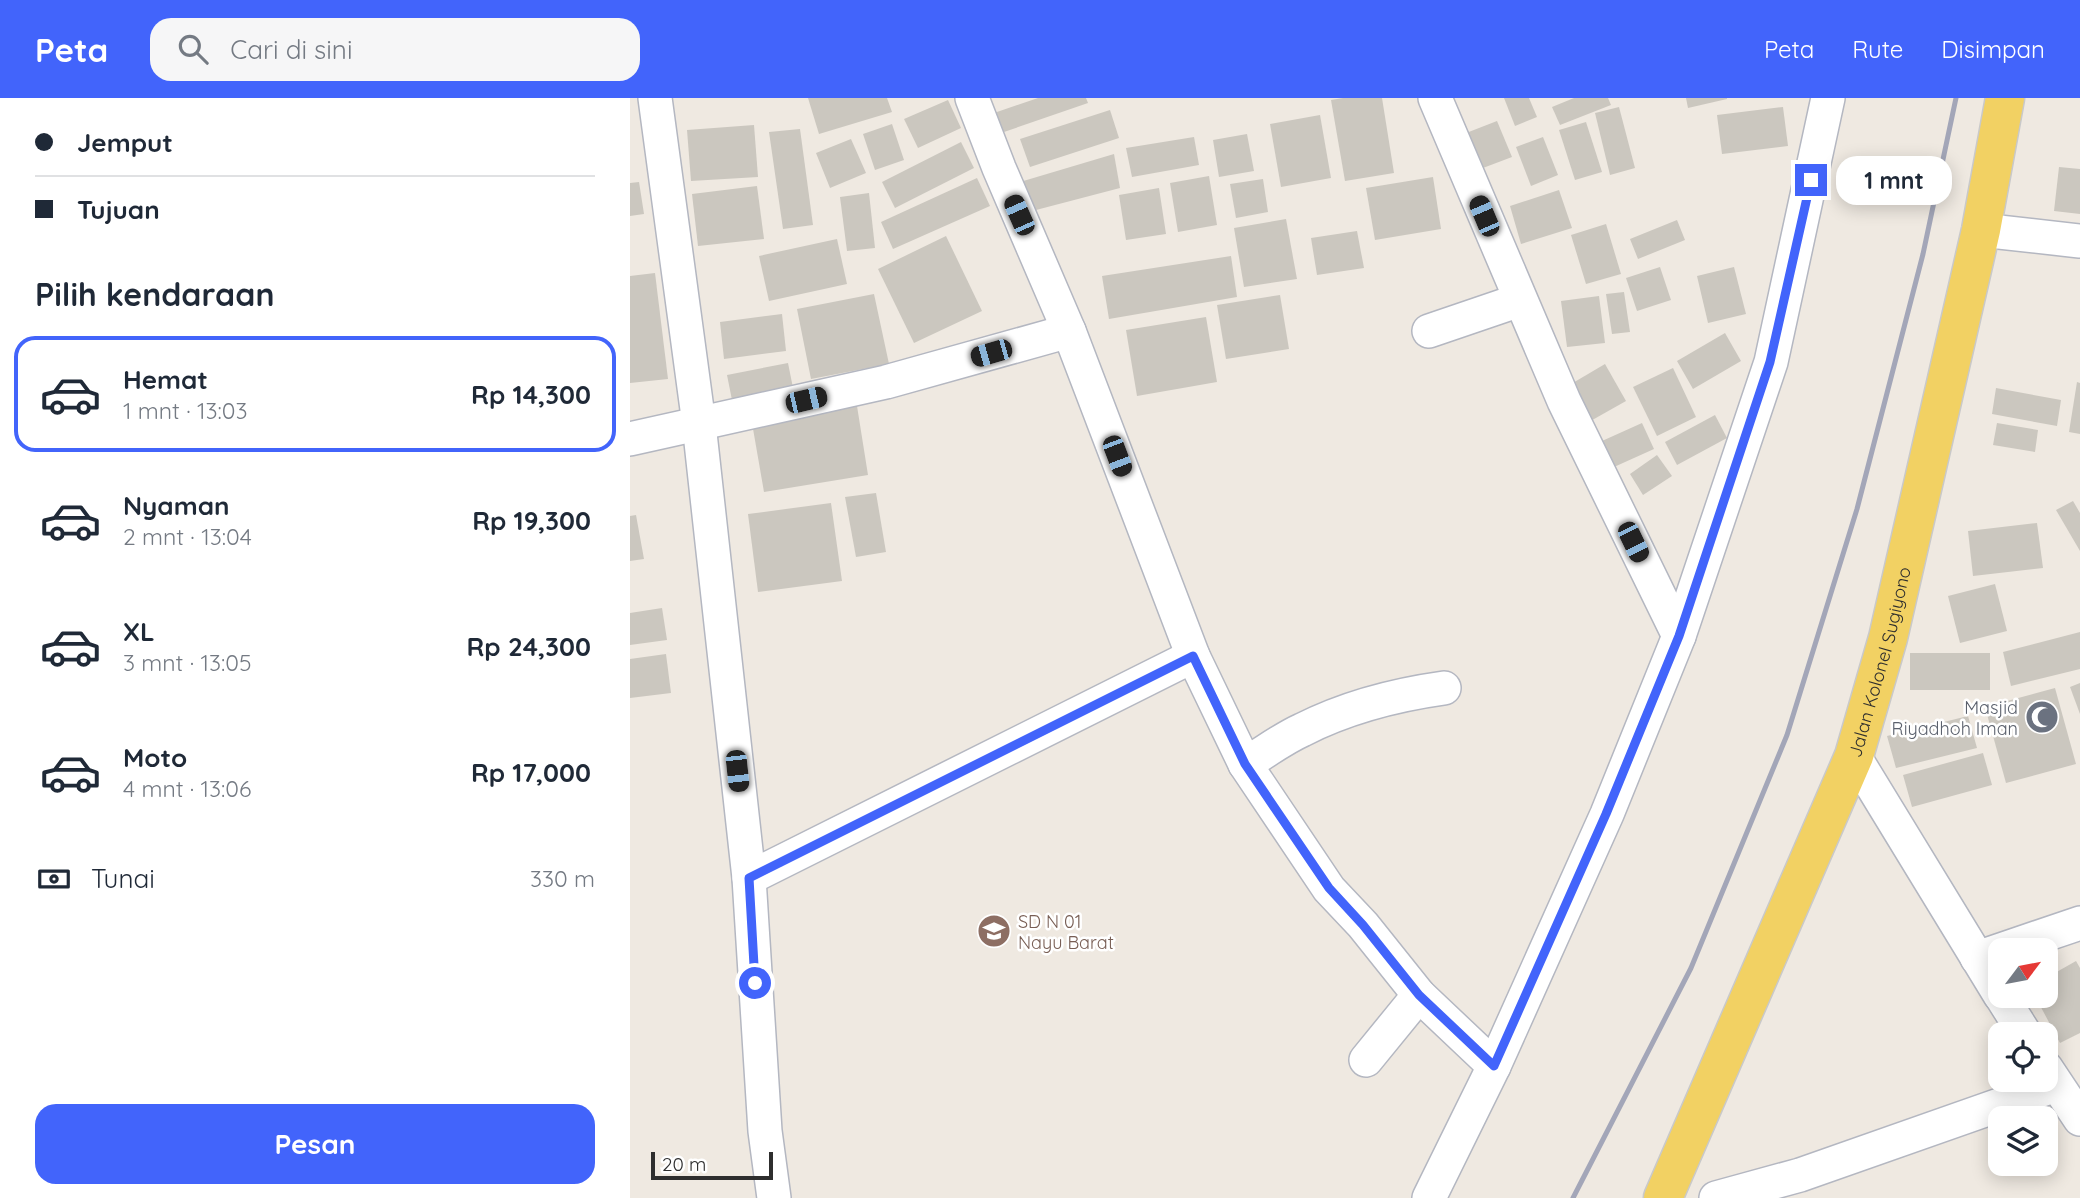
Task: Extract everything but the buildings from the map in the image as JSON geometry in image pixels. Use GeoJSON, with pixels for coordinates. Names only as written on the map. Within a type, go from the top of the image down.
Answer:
{"type":"FeatureCollection","features":[{"type":"Feature","properties":{"kind":"main road","name":"Jalan Kolonel Sugiyono"},"geometry":{"type":"LineString","coordinates":[[1663,1198],[1854,756],[1888,638],[1981,230],[2005,98]]}},
{"type":"Feature","properties":{"kind":"street"},"geometry":{"type":"LineString","coordinates":[[655,98],[699,424],[749,878],[765,1132],[774,1198]]}},
{"type":"Feature","properties":{"kind":"street"},"geometry":{"type":"LineString","coordinates":[[972,98],[1069,331],[1193,656],[1245,764],[1329,888],[1363,925],[1419,995],[1494,1066]]}},
{"type":"Feature","properties":{"kind":"street"},"geometry":{"type":"LineString","coordinates":[[1435,98],[1564,401],[1679,636]]}},
{"type":"Feature","properties":{"kind":"street"},"geometry":{"type":"LineString","coordinates":[[1429,1198],[1494,1066],[1606,814],[1679,636],[1770,362],[1828,98]]}},
{"type":"Feature","properties":{"kind":"street"},"geometry":{"type":"LineString","coordinates":[[1981,230],[2080,241]]}},
{"type":"Feature","properties":{"kind":"street"},"geometry":{"type":"LineString","coordinates":[[1429,331],[1520,300]]}},
{"type":"Feature","properties":{"kind":"street"},"geometry":{"type":"LineString","coordinates":[[630,439],[886,382],[1069,331]]}},
{"type":"Feature","properties":{"kind":"street"},"geometry":{"type":"LineString","coordinates":[[749,878],[1193,656]]}},
{"type":"Feature","properties":{"kind":"street"},"geometry":{"type":"LineString","coordinates":[[1245,764],[1299,731],[1340,712],[1407,693],[1444,688]]}},
{"type":"Feature","properties":{"kind":"street"},"geometry":{"type":"LineString","coordinates":[[1854,756],[1988,975]]}},
{"type":"Feature","properties":{"kind":"street"},"geometry":{"type":"LineString","coordinates":[[1977,958],[2080,923]]}},
{"type":"Feature","properties":{"kind":"street"},"geometry":{"type":"LineString","coordinates":[[1366,1059],[1419,995]]}},
{"type":"Feature","properties":{"kind":"street"},"geometry":{"type":"LineString","coordinates":[[2058,1086],[2080,1119]]}},
{"type":"Feature","properties":{"kind":"street"},"geometry":{"type":"LineString","coordinates":[[1716,1198],[1800,1175],[2010,1092]]}},
{"type":"Feature","properties":{"kind":"railway"},"geometry":{"type":"LineString","coordinates":[[1573,1198],[1691,968],[1787,735],[1857,509],[1923,254],[1956,98]]}},
{"type":"Feature","properties":{"kind":"place","name":"Masjid Riyadhoh Iman"},"geometry":{"type":"Point","coordinates":[2042,717]}},
{"type":"Feature","properties":{"kind":"place","name":"SD N 01 Nayu Barat"},"geometry":{"type":"Point","coordinates":[994,931]}},
{"type":"Feature","properties":{"kind":"route"},"geometry":{"type":"LineString","coordinates":[[755,983],[749,878],[1193,656],[1245,764],[1329,888],[1363,925],[1419,995],[1494,1066],[1606,814],[1679,636],[1770,362],[1811,180]]}}]}
